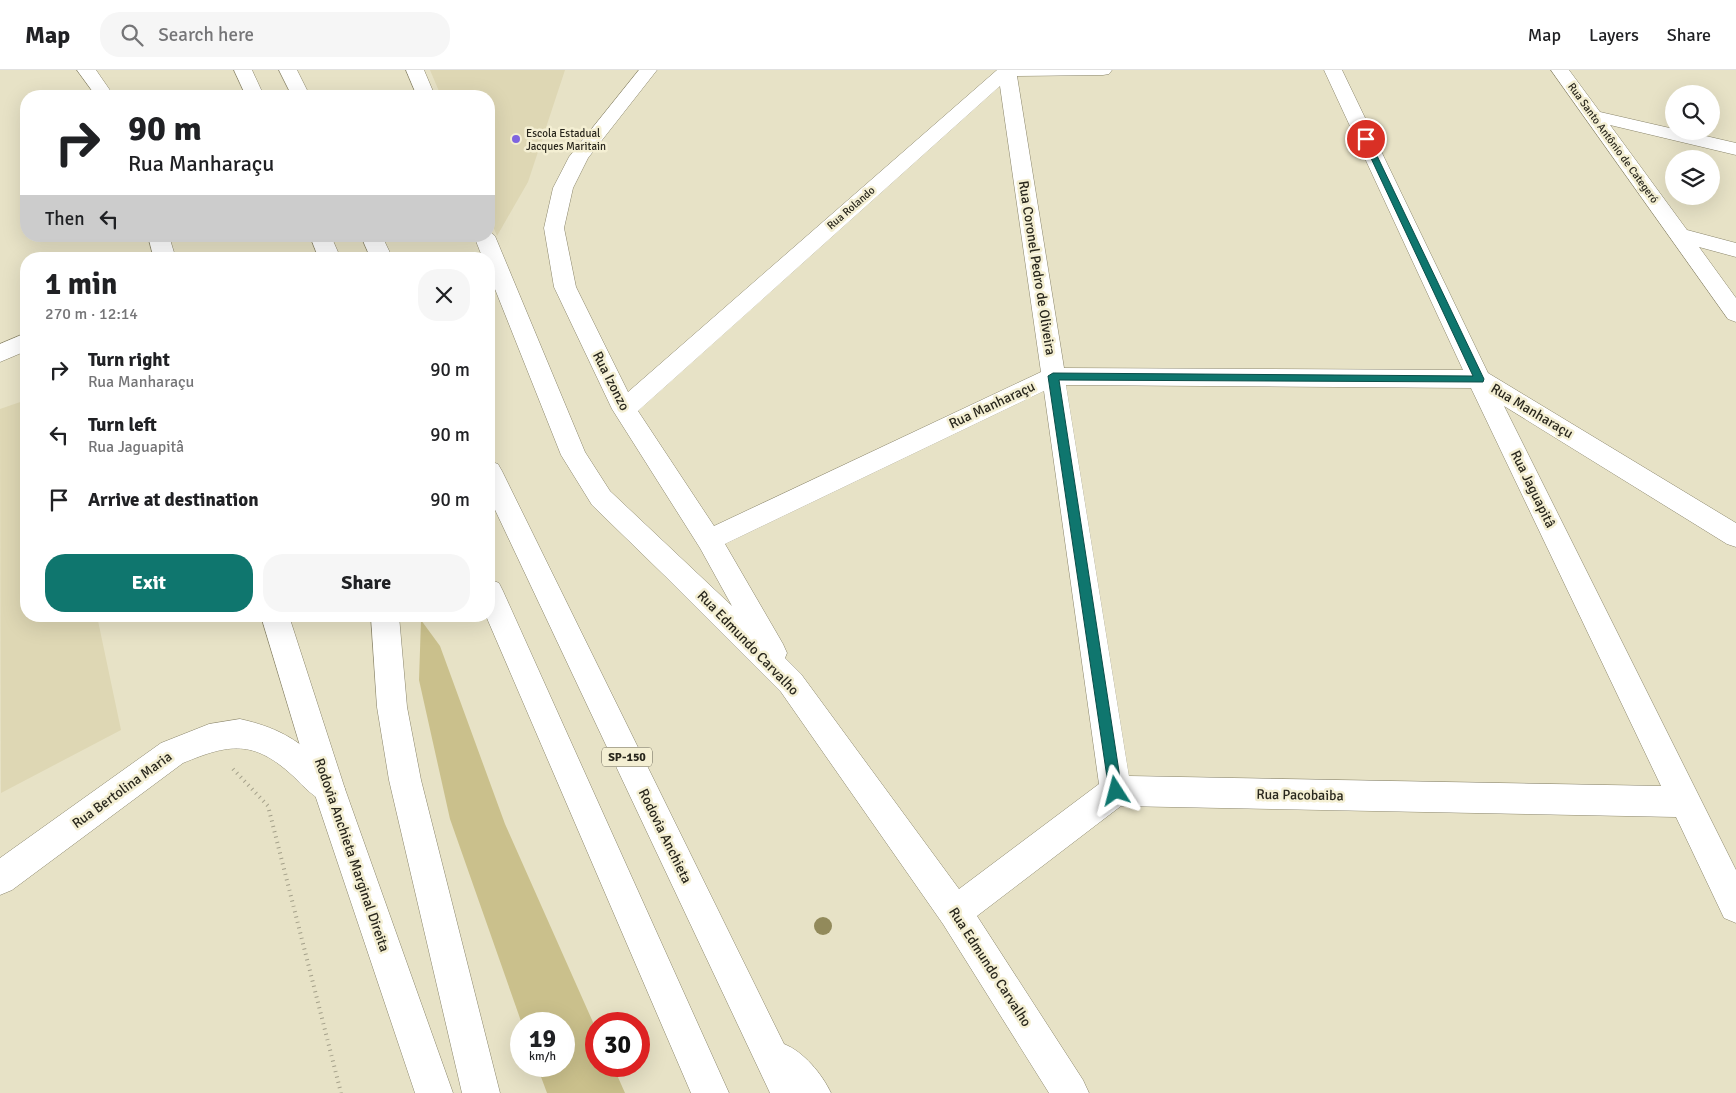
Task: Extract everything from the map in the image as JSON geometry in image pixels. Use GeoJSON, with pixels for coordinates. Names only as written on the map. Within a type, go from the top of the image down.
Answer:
{"type":"FeatureCollection","features":[{"type":"Feature","properties":{"kind":"main road"},"geometry":{"type":"LineString","coordinates":[[86,70],[101,90]]}},
{"type":"Feature","properties":{"kind":"main road"},"geometry":{"type":"LineString","coordinates":[[243,70],[252,90]]}},
{"type":"Feature","properties":{"kind":"main road"},"geometry":{"type":"LineString","coordinates":[[288,70],[298,90]]}},
{"type":"Feature","properties":{"kind":"main road"},"geometry":{"type":"LineString","coordinates":[[415,70],[423,90]]}},
{"type":"Feature","properties":{"kind":"main road","name":"Rua Izonzo"},"geometry":{"type":"LineString","coordinates":[[648,70],[579,157],[563,188],[554,228],[565,287],[624,409],[709,540],[791,683]]}},
{"type":"Feature","properties":{"kind":"main road"},"geometry":{"type":"LineString","coordinates":[[1007,70],[1103,70]]}},
{"type":"Feature","properties":{"kind":"main road","name":"Rua Rolando"},"geometry":{"type":"LineString","coordinates":[[624,409],[1007,70]]}},
{"type":"Feature","properties":{"kind":"main road","name":"Rua Coronel Pedro de Oliveira"},"geometry":{"type":"LineString","coordinates":[[1007,70],[1116,791]]}},
{"type":"Feature","properties":{"kind":"main road","name":"Rua Jaguapitâ"},"geometry":{"type":"LineString","coordinates":[[1333,70],[1479,379],[1736,906]]}},
{"type":"Feature","properties":{"kind":"main road","name":"Rua Santo Antônio de Categeró"},"geometry":{"type":"LineString","coordinates":[[1560,70],[1736,314]]}},
{"type":"Feature","properties":{"kind":"main road"},"geometry":{"type":"LineString","coordinates":[[1594,116],[1736,149]]}},
{"type":"Feature","properties":{"kind":"main road"},"geometry":{"type":"LineString","coordinates":[[1679,235],[1736,250]]}},
{"type":"Feature","properties":{"kind":"main road","name":"Rua Edmundo Carvalho"},"geometry":{"type":"LineString","coordinates":[[495,263],[574,455],[601,498],[676,568],[791,683],[955,912],[1070,1093]]}},
{"type":"Feature","properties":{"kind":"main road"},"geometry":{"type":"LineString","coordinates":[[0,354],[20,344]]}},
{"type":"Feature","properties":{"kind":"main road","name":"Rua Manharaçu"},"geometry":{"type":"LineString","coordinates":[[709,540],[1053,376],[1479,379],[1736,536]]}},
{"type":"Feature","properties":{"kind":"main road","name":"Rodovia Anchieta"},"geometry":{"type":"LineString","coordinates":[[495,483],[789,1093]]}},
{"type":"Feature","properties":{"kind":"main road"},"geometry":{"type":"LineString","coordinates":[[495,605],[710,1093]]}},
{"type":"Feature","properties":{"kind":"main road","name":"Rodovia Anchieta Marginal Direita"},"geometry":{"type":"LineString","coordinates":[[277,622],[329,789],[434,1093]]}},
{"type":"Feature","properties":{"kind":"main road"},"geometry":{"type":"LineString","coordinates":[[385,622],[392,707],[405,780],[481,1093]]}},
{"type":"Feature","properties":{"kind":"main road","name":"Rua Bertolina Maria"},"geometry":{"type":"LineString","coordinates":[[0,878],[172,753],[209,738],[240,733],[262,738],[290,753],[329,789]]}},
{"type":"Feature","properties":{"kind":"main road"},"geometry":{"type":"LineString","coordinates":[[955,912],[1116,791]]}},
{"type":"Feature","properties":{"kind":"main road","name":"Rua Pacobaiba"},"geometry":{"type":"LineString","coordinates":[[1116,791],[1686,802]]}},
{"type":"Feature","properties":{"kind":"main road"},"geometry":{"type":"LineString","coordinates":[[765,1044],[812,1093]]}},
{"type":"Feature","properties":{"kind":"path"},"geometry":{"type":"LineString","coordinates":[[240,733],[228,764],[268,806],[341,1093]]}},
{"type":"Feature","properties":{"kind":"shaded area","name":"Escola Estadual Jacques Maritain"},"geometry":{"type":"Polygon","coordinates":[[[430,70],[565,70],[528,182],[497,236],[495,231],[495,90],[438,90],[430,70]]]}},
{"type":"Feature","properties":{"kind":"shaded area"},"geometry":{"type":"Polygon","coordinates":[[[20,402],[20,622],[98,622],[121,730],[1,793],[0,409],[20,402]]]}},
{"type":"Feature","properties":{"kind":"shaded area"},"geometry":{"type":"Polygon","coordinates":[[[421,622],[440,646],[505,824],[588,1012],[585,1012],[585,1077],[618,1077],[625,1093],[547,1093],[541,1077],[575,1077],[575,1012],[518,1012],[450,819],[419,680],[421,622]]]}},
{"type":"Feature","properties":{"kind":"place","name":"Escola Estadual Jacques Maritain"},"geometry":{"type":"Point","coordinates":[516,139]}},
{"type":"Feature","properties":{"kind":"route"},"geometry":{"type":"LineString","coordinates":[[1116,791],[1053,376],[1479,379],[1366,139]]}}]}
